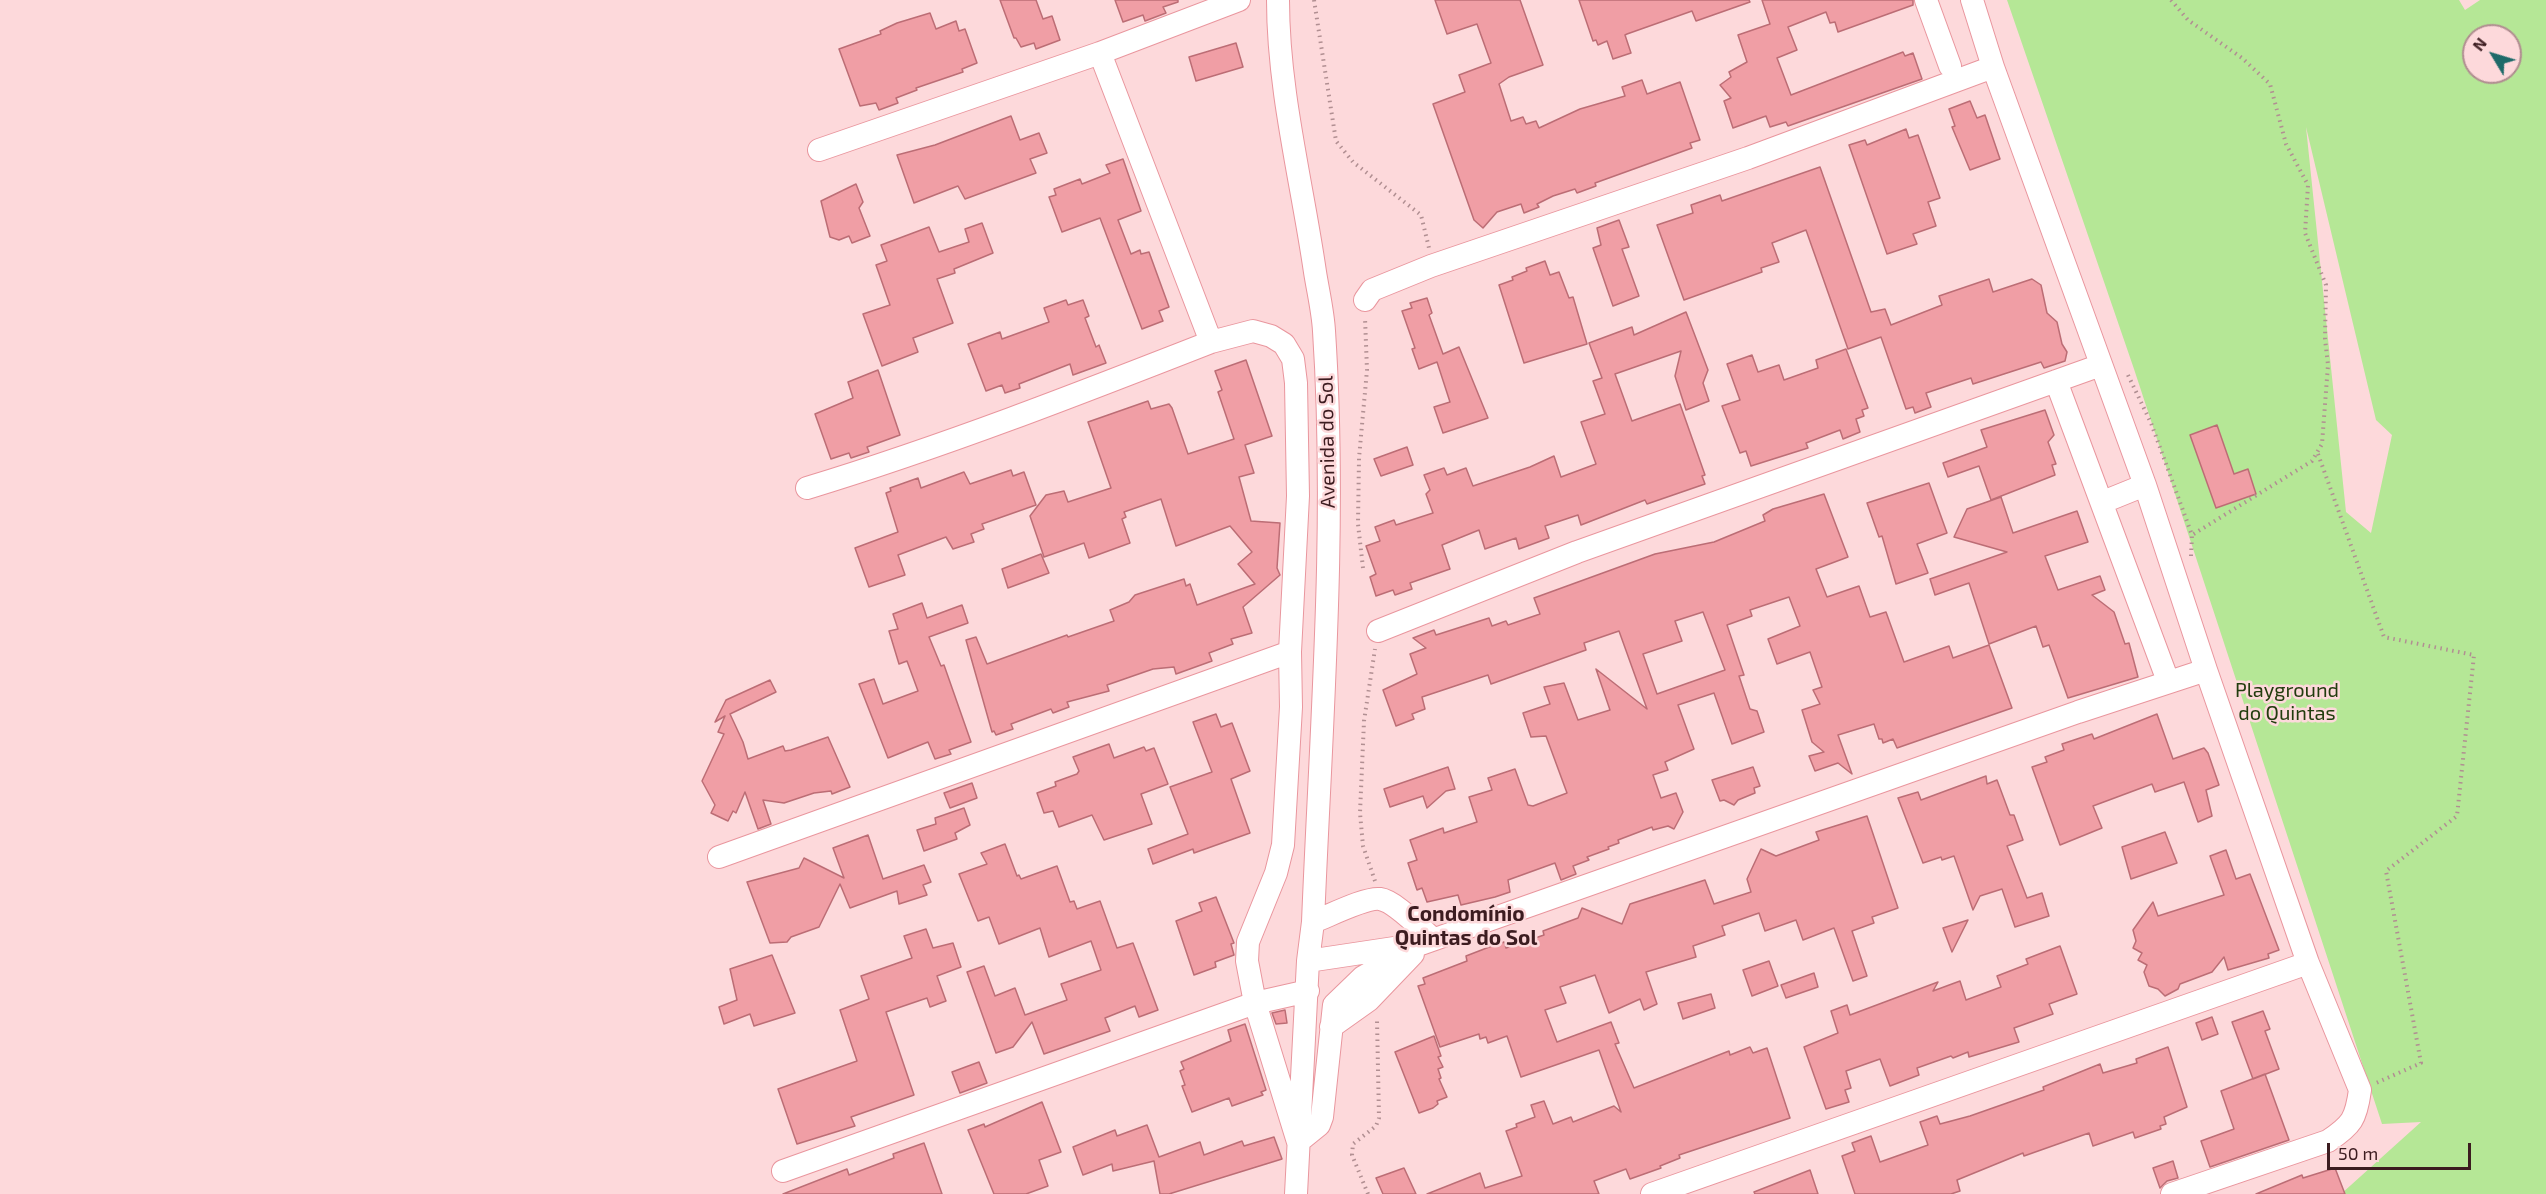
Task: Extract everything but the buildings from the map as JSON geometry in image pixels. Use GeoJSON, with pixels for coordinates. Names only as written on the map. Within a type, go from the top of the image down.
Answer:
{"type":"FeatureCollection","features":[{"type":"Feature","properties":{"kind":"street"},"geometry":{"type":"LineString","coordinates":[[819,150],[1100,53],[1239,0]]}},
{"type":"Feature","properties":{"kind":"street","name":"Avenida do Sol"},"geometry":{"type":"LineString","coordinates":[[1278,0],[1281,61],[1324,329],[1330,466],[1329,557],[1315,887],[1308,961],[1298,1142]]}},
{"type":"Feature","properties":{"kind":"street"},"geometry":{"type":"LineString","coordinates":[[1926,0],[1950,66]]}},
{"type":"Feature","properties":{"kind":"street"},"geometry":{"type":"LineString","coordinates":[[1972,0],[1993,67],[2112,365],[2145,485],[2206,670],[2308,963],[2365,1081],[2357,1112],[2348,1127],[2328,1141],[2172,1194]]}},
{"type":"Feature","properties":{"kind":"street"},"geometry":{"type":"LineString","coordinates":[[1100,53],[1212,342]]}},
{"type":"Feature","properties":{"kind":"street"},"geometry":{"type":"LineString","coordinates":[[1365,300],[1372,290],[1431,266],[1748,158],[1993,67]]}},
{"type":"Feature","properties":{"kind":"street"},"geometry":{"type":"LineString","coordinates":[[807,488],[895,461],[1023,416],[1212,342],[1253,331],[1271,336],[1284,344],[1293,359],[1298,422],[1298,486],[1290,652],[1291,707],[1283,845],[1276,873],[1248,942],[1247,961],[1255,1003],[1298,1142],[1296,1194]]}},
{"type":"Feature","properties":{"kind":"street"},"geometry":{"type":"LineString","coordinates":[[1378,631],[1577,552],[2056,381],[2112,365]]}},
{"type":"Feature","properties":{"kind":"street"},"geometry":{"type":"LineString","coordinates":[[2056,381],[2168,681]]}},
{"type":"Feature","properties":{"kind":"street"},"geometry":{"type":"LineString","coordinates":[[2103,502],[2145,485]]}},
{"type":"Feature","properties":{"kind":"street"},"geometry":{"type":"LineString","coordinates":[[719,857],[1290,652]]}},
{"type":"Feature","properties":{"kind":"street"},"geometry":{"type":"LineString","coordinates":[[1333,1016],[1376,968],[1425,944],[2168,681],[2206,670]]}},
{"type":"Feature","properties":{"kind":"street"},"geometry":{"type":"LineString","coordinates":[[1313,922],[1364,901],[1381,899],[1391,904],[1425,944]]}},
{"type":"Feature","properties":{"kind":"street"},"geometry":{"type":"LineString","coordinates":[[1308,961],[1333,960],[1425,944]]}},
{"type":"Feature","properties":{"kind":"street"},"geometry":{"type":"LineString","coordinates":[[1333,1016],[1370,1000],[1425,944]]}},
{"type":"Feature","properties":{"kind":"street"},"geometry":{"type":"LineString","coordinates":[[1298,1142],[1319,1125],[1322,1117],[1333,1016],[1333,960]]}},
{"type":"Feature","properties":{"kind":"street"},"geometry":{"type":"LineString","coordinates":[[1652,1194],[2308,963]]}},
{"type":"Feature","properties":{"kind":"street"},"geometry":{"type":"LineString","coordinates":[[783,1171],[1255,1003],[1308,991]]}},
{"type":"Feature","properties":{"kind":"path"},"geometry":{"type":"LineString","coordinates":[[1314,0],[1336,141],[1353,162],[1421,215],[1427,232],[1431,266]]}},
{"type":"Feature","properties":{"kind":"path"},"geometry":{"type":"LineString","coordinates":[[2171,0],[2188,20],[2242,58],[2270,84],[2286,144],[2308,185],[2305,233],[2326,285],[2325,339],[2328,365],[2322,444],[2318,454],[2312,461],[2192,535]]}},
{"type":"Feature","properties":{"kind":"path"},"geometry":{"type":"LineString","coordinates":[[1363,568],[1358,524],[1359,458],[1367,370],[1365,300]]}},
{"type":"Feature","properties":{"kind":"path"},"geometry":{"type":"LineString","coordinates":[[2112,365],[2151,423],[2192,535],[2191,559]]}},
{"type":"Feature","properties":{"kind":"path"},"geometry":{"type":"LineString","coordinates":[[2318,454],[2384,637],[2474,655],[2457,816],[2386,871],[2421,1063],[2374,1084],[2365,1081]]}},
{"type":"Feature","properties":{"kind":"path"},"geometry":{"type":"LineString","coordinates":[[1378,631],[1364,721],[1360,813],[1363,846],[1381,899]]}},
{"type":"Feature","properties":{"kind":"path"},"geometry":{"type":"LineString","coordinates":[[1368,1194],[1352,1155],[1353,1144],[1376,1126],[1379,1118],[1377,1019],[1370,1000]]}},
{"type":"Feature","properties":{"kind":"green space","name":"Playground do Quintas"},"geometry":{"type":"Polygon","coordinates":[[[2007,0],[2459,0],[2465,10],[2480,0],[2546,0],[2546,1194],[2341,1194],[2421,1122],[2382,1124],[2134,369],[2007,0]],[[2306,127],[2346,512],[2371,533],[2392,435],[2376,420],[2306,127]]]}},
{"type":"Feature","properties":{"kind":"district","name":"Condomínio Quintas do Sol"},"geometry":{"type":"Point","coordinates":[1466,926]}}]}
